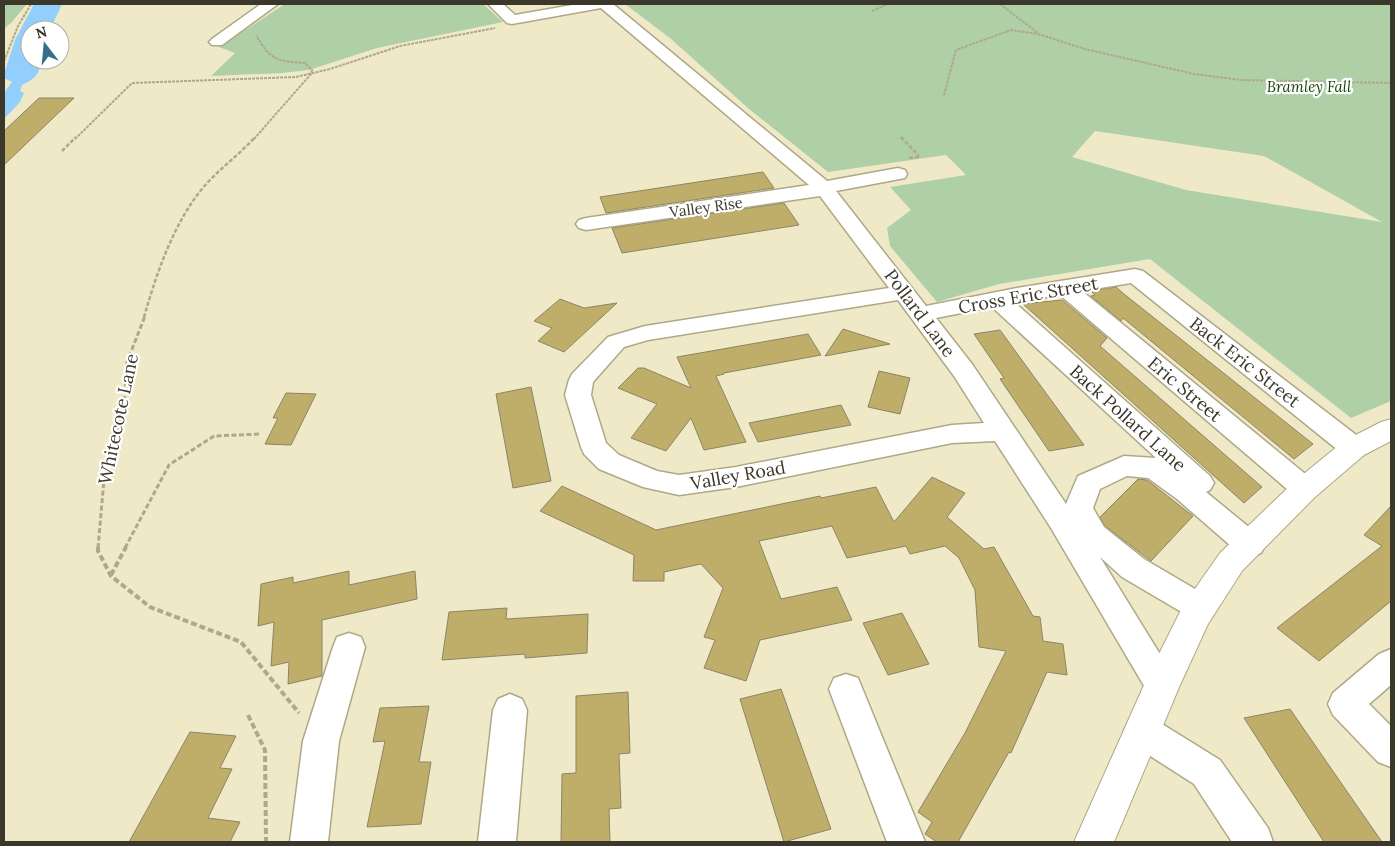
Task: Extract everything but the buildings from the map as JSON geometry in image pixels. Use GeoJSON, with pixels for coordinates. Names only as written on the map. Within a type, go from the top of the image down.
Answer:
{"type":"FeatureCollection","features":[{"type":"Feature","properties":{"kind":"main road"},"geometry":{"type":"LineString","coordinates":[[1094,842],[1162,685],[1195,616],[1231,562],[1305,489],[1354,448],[1391,429]]}},
{"type":"Feature","properties":{"kind":"street"},"geometry":{"type":"LineString","coordinates":[[217,42],[271,4]]}},
{"type":"Feature","properties":{"kind":"street"},"geometry":{"type":"LineString","coordinates":[[495,4],[512,20],[600,4]]}},
{"type":"Feature","properties":{"kind":"street","name":"Pollard Lane"},"geometry":{"type":"LineString","coordinates":[[605,4],[825,189],[963,370],[1061,520],[1162,685]]}},
{"type":"Feature","properties":{"kind":"street","name":"Valley Rise"},"geometry":{"type":"LineString","coordinates":[[586,224],[825,189],[835,184],[898,174]]}},
{"type":"Feature","properties":{"kind":"street","name":"Cross Eric Street"},"geometry":{"type":"LineString","coordinates":[[922,314],[997,299],[1136,276]]}},
{"type":"Feature","properties":{"kind":"street","name":"Back Eric Street"},"geometry":{"type":"LineString","coordinates":[[1136,276],[1354,448]]}},
{"type":"Feature","properties":{"kind":"street","name":"Eric Street"},"geometry":{"type":"LineString","coordinates":[[1065,288],[1305,489]]}},
{"type":"Feature","properties":{"kind":"street","name":"Valley Road"},"geometry":{"type":"LineString","coordinates":[[905,292],[645,333],[616,342],[581,380],[578,395],[594,447],[608,462],[653,480],[679,485],[736,477],[952,434],[1004,432]]}},
{"type":"Feature","properties":{"kind":"street","name":"Back Pollard Lane"},"geometry":{"type":"LineString","coordinates":[[997,299],[1254,541]]}},
{"type":"Feature","properties":{"kind":"street"},"geometry":{"type":"LineString","coordinates":[[1201,608],[1133,568],[1094,535],[1079,508],[1088,483],[1124,466],[1154,468],[1254,541]]}},
{"type":"Feature","properties":{"kind":"street"},"geometry":{"type":"LineString","coordinates":[[309,842],[321,740],[349,647]]}},
{"type":"Feature","properties":{"kind":"street"},"geometry":{"type":"LineString","coordinates":[[1391,664],[1345,704],[1391,750]]}},
{"type":"Feature","properties":{"kind":"street"},"geometry":{"type":"LineString","coordinates":[[846,689],[906,842]]}},
{"type":"Feature","properties":{"kind":"street"},"geometry":{"type":"LineString","coordinates":[[497,842],[510,710]]}},
{"type":"Feature","properties":{"kind":"street"},"geometry":{"type":"LineString","coordinates":[[1142,731],[1207,772],[1254,842]]}},
{"type":"Feature","properties":{"kind":"path"},"geometry":{"type":"LineString","coordinates":[[4,61],[18,26],[31,4]]}},
{"type":"Feature","properties":{"kind":"path"},"geometry":{"type":"LineString","coordinates":[[872,11],[888,4]]}},
{"type":"Feature","properties":{"kind":"path"},"geometry":{"type":"LineString","coordinates":[[1000,4],[1038,34]]}},
{"type":"Feature","properties":{"kind":"path"},"geometry":{"type":"LineString","coordinates":[[246,20],[263,46],[278,61],[305,63],[312,70],[311,74]]}},
{"type":"Feature","properties":{"kind":"path"},"geometry":{"type":"LineString","coordinates":[[62,151],[132,83],[280,78],[311,74],[400,46],[502,27]]}},
{"type":"Feature","properties":{"kind":"path"},"geometry":{"type":"LineString","coordinates":[[944,96],[956,50],[1011,30],[1038,34],[1085,49],[1194,74],[1241,80],[1391,83]]}},
{"type":"Feature","properties":{"kind":"path","name":"Whitecote Lane"},"geometry":{"type":"LineString","coordinates":[[311,74],[243,151],[207,183],[180,222],[158,269],[144,318],[128,362],[124,407],[105,468],[98,551],[111,576],[150,607],[241,642],[321,740]]}},
{"type":"Feature","properties":{"kind":"path"},"geometry":{"type":"LineString","coordinates":[[901,137],[920,157]]}},
{"type":"Feature","properties":{"kind":"path"},"geometry":{"type":"LineString","coordinates":[[111,576],[169,465],[214,436],[261,434]]}},
{"type":"Feature","properties":{"kind":"path"},"geometry":{"type":"LineString","coordinates":[[248,715],[265,750],[266,842]]}},
{"type":"Feature","properties":{"kind":"green space"},"geometry":{"type":"Polygon","coordinates":[[[4,4],[27,4],[4,29],[4,4]]]}},
{"type":"Feature","properties":{"kind":"green space"},"geometry":{"type":"Polygon","coordinates":[[[285,4],[483,4],[503,22],[377,48],[309,70],[211,76],[235,53],[219,47],[285,4]]]}},
{"type":"Feature","properties":{"kind":"green space","name":"Bramley Fall"},"geometry":{"type":"Polygon","coordinates":[[[625,4],[1391,4],[1391,401],[1351,418],[1150,259],[999,284],[937,302],[890,246],[887,228],[911,210],[890,187],[966,175],[946,155],[828,172],[749,109],[670,38],[625,4]],[[1095,131],[1072,157],[1186,190],[1382,222],[1264,156],[1095,131]]]}},
{"type":"Feature","properties":{"kind":"water"},"geometry":{"type":"Polygon","coordinates":[[[34,4],[62,4],[55,20],[26,20],[34,4]]]}},
{"type":"Feature","properties":{"kind":"water"},"geometry":{"type":"Polygon","coordinates":[[[20,31],[20,70],[39,70],[30,81],[22,85],[20,91],[24,93],[20,102],[4,119],[4,93],[12,82],[4,78],[4,74],[20,31]]]}}]}
